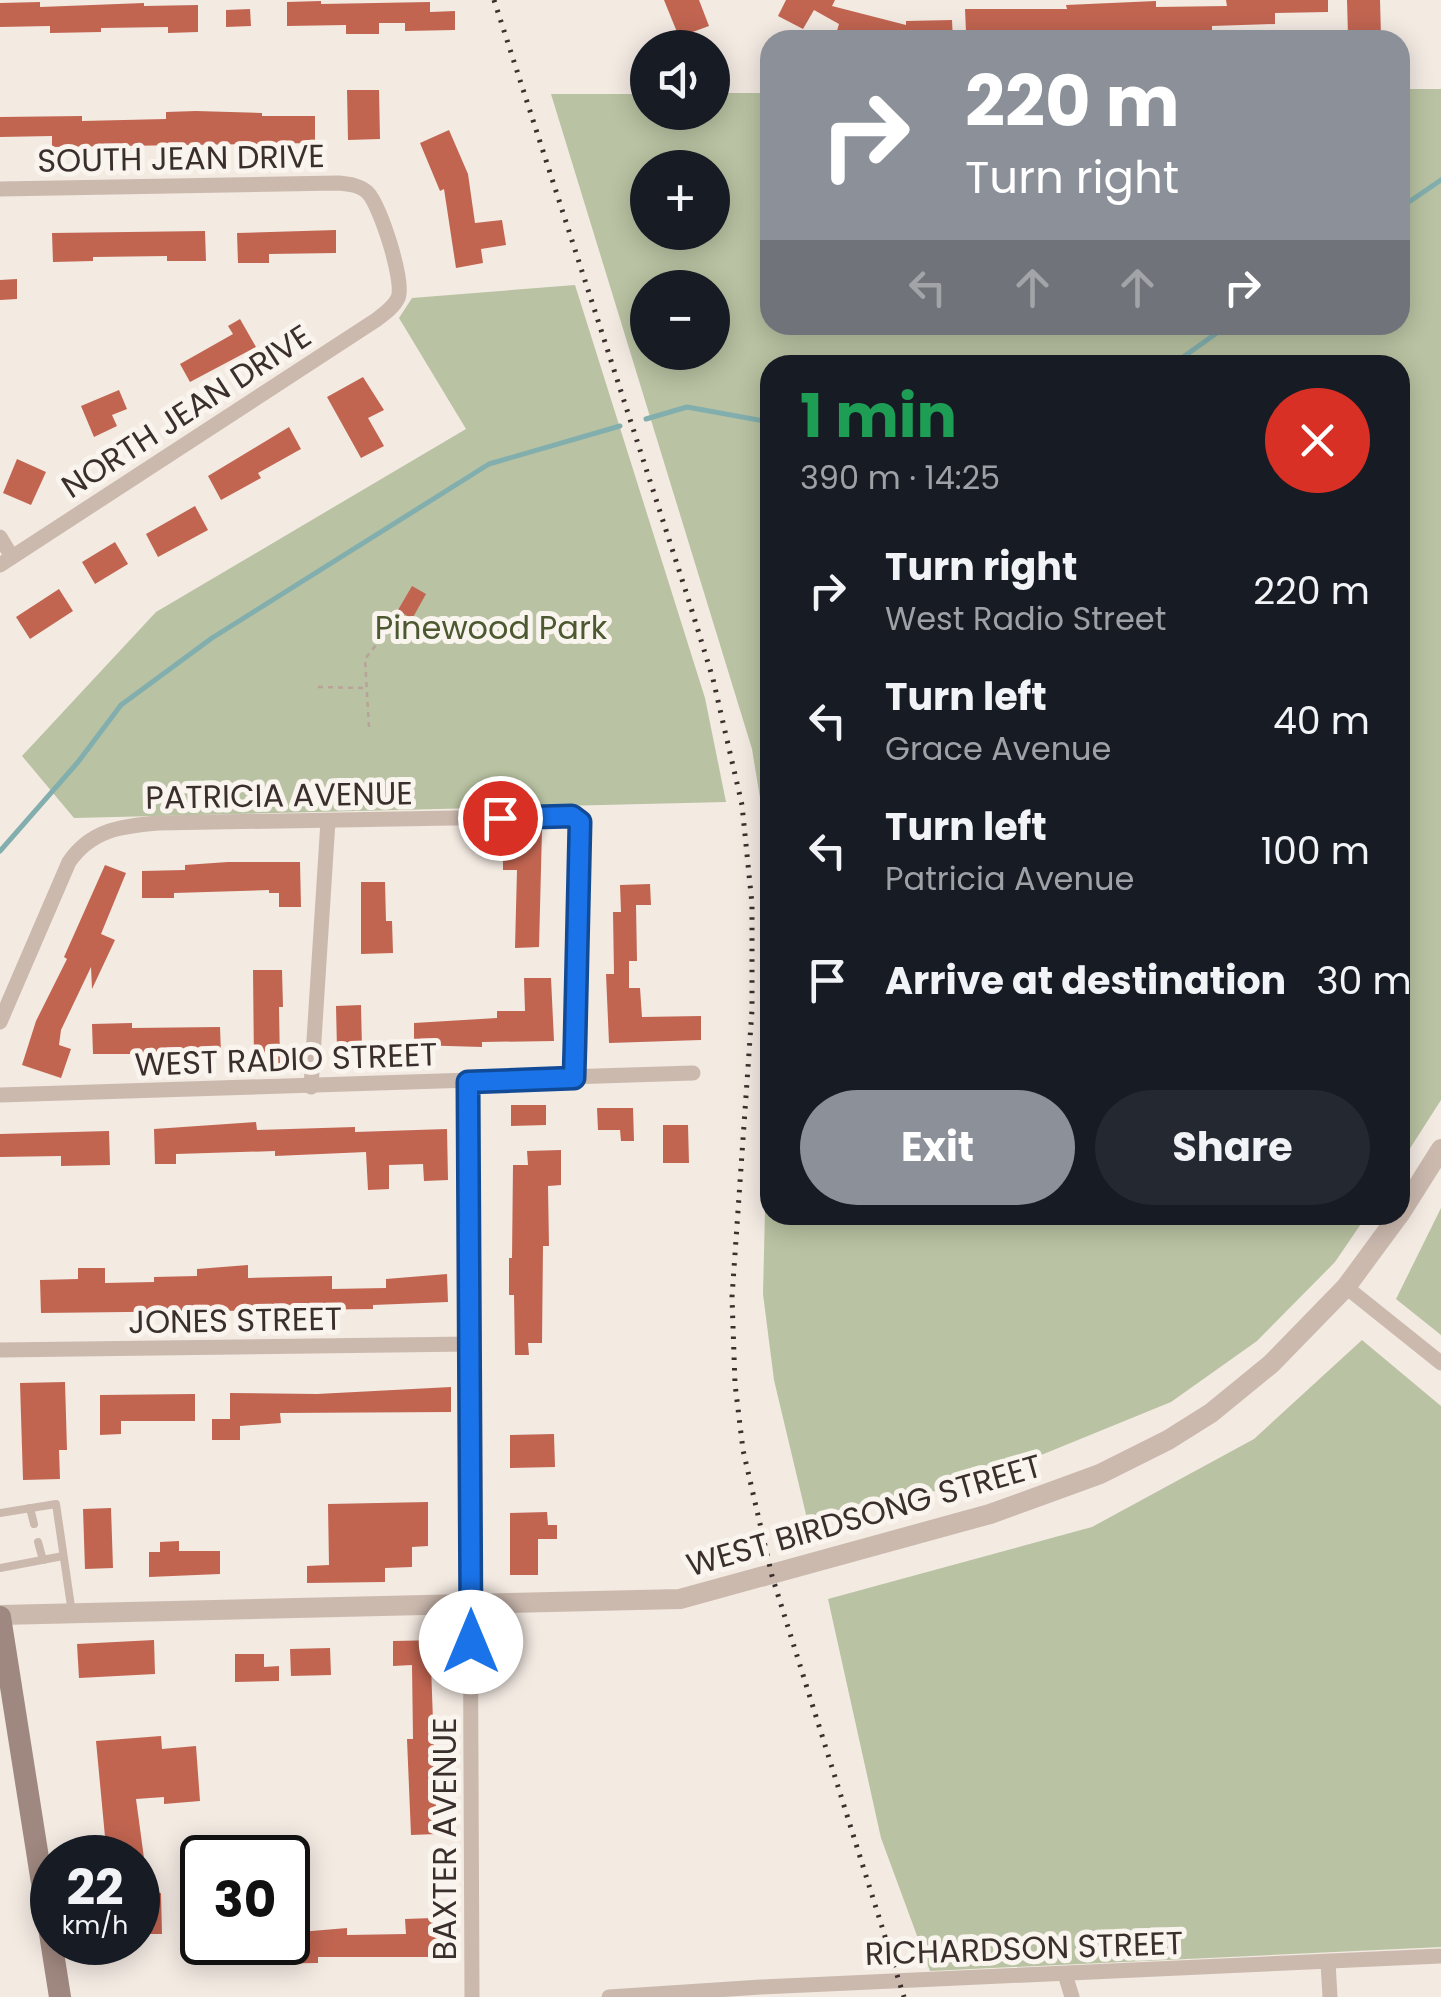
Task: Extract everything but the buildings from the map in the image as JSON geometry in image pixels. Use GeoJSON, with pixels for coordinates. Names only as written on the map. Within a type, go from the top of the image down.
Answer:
{"type":"FeatureCollection","features":[{"type":"Feature","properties":{"kind":"main road"},"geometry":{"type":"LineString","coordinates":[[0,1616],[60,1997]]}},
{"type":"Feature","properties":{"kind":"street","name":"SOUTH JEAN DRIVE"},"geometry":{"type":"LineString","coordinates":[[0,189],[355,185],[365,190],[376,206],[400,280],[398,299]]}},
{"type":"Feature","properties":{"kind":"street","name":"NORTH JEAN DRIVE"},"geometry":{"type":"LineString","coordinates":[[6,561],[376,320],[398,299]]}},
{"type":"Feature","properties":{"kind":"street"},"geometry":{"type":"LineString","coordinates":[[0,537],[6,561]]}},
{"type":"Feature","properties":{"kind":"street","name":"PATRICIA AVENUE"},"geometry":{"type":"LineString","coordinates":[[0,1022],[68,862],[84,844],[120,826],[569,816],[579,820],[582,830],[574,1078]]}},
{"type":"Feature","properties":{"kind":"street"},"geometry":{"type":"LineString","coordinates":[[311,1087],[328,821]]}},
{"type":"Feature","properties":{"kind":"street","name":"WEST RADIO STREET"},"geometry":{"type":"LineString","coordinates":[[0,1094],[693,1073]]}},
{"type":"Feature","properties":{"kind":"street","name":"BAXTER AVENUE"},"geometry":{"type":"LineString","coordinates":[[468,1082],[472,1997]]}},
{"type":"Feature","properties":{"kind":"street","name":"WEST BIRDSONG STREET"},"geometry":{"type":"LineString","coordinates":[[1410,1198],[1441,1149]]}},
{"type":"Feature","properties":{"kind":"street","name":"WEST BIRDSONG STREET"},"geometry":{"type":"LineString","coordinates":[[0,1616],[690,1597],[972,1519],[1054,1492],[1146,1452],[1201,1420],[1252,1381],[1346,1287],[1392,1225]]}},
{"type":"Feature","properties":{"kind":"street"},"geometry":{"type":"LineString","coordinates":[[1346,1287],[1441,1363]]}},
{"type":"Feature","properties":{"kind":"street","name":"JONES STREET"},"geometry":{"type":"LineString","coordinates":[[0,1350],[471,1344]]}},
{"type":"Feature","properties":{"kind":"street","name":"RICHARDSON STREET"},"geometry":{"type":"LineString","coordinates":[[609,1997],[1441,1956]]}},
{"type":"Feature","properties":{"kind":"street"},"geometry":{"type":"LineString","coordinates":[[1328,1962],[1330,1997]]}},
{"type":"Feature","properties":{"kind":"street"},"geometry":{"type":"LineString","coordinates":[[1065,1974],[1072,1997]]}},
{"type":"Feature","properties":{"kind":"lane"},"geometry":{"type":"LineString","coordinates":[[0,1513],[56,1504],[72,1613]]}},
{"type":"Feature","properties":{"kind":"lane"},"geometry":{"type":"LineString","coordinates":[[30,1508],[34,1524]]}},
{"type":"Feature","properties":{"kind":"lane"},"geometry":{"type":"LineString","coordinates":[[38,1542],[43,1560]]}},
{"type":"Feature","properties":{"kind":"lane"},"geometry":{"type":"LineString","coordinates":[[0,1568],[64,1556]]}},
{"type":"Feature","properties":{"kind":"path"},"geometry":{"type":"LineString","coordinates":[[369,727],[366,655],[401,613]]}},
{"type":"Feature","properties":{"kind":"path"},"geometry":{"type":"LineString","coordinates":[[318,686],[367,688]]}},
{"type":"Feature","properties":{"kind":"green space"},"geometry":{"type":"Polygon","coordinates":[[[1410,89],[1441,89],[1441,1100],[1410,1148],[1410,355],[760,355],[760,798],[752,749],[636,370],[730,370],[730,270],[630,270],[630,351],[551,94],[630,94],[630,130],[730,130],[730,93],[760,93],[760,335],[1410,335],[1410,89]]]}},
{"type":"Feature","properties":{"kind":"green space","name":"Pinewood Park"},"geometry":{"type":"Polygon","coordinates":[[[575,285],[705,698],[726,802],[74,818],[22,756],[156,612],[466,429],[399,318],[412,298],[575,285]]]}},
{"type":"Feature","properties":{"kind":"green space"},"geometry":{"type":"Polygon","coordinates":[[[1441,1208],[1441,1335],[1396,1299],[1441,1208]]]}},
{"type":"Feature","properties":{"kind":"green space"},"geometry":{"type":"Polygon","coordinates":[[[765,1225],[1360,1225],[1335,1262],[1257,1341],[1171,1402],[997,1473],[809,1527],[774,1380],[763,1294],[765,1225]]]}},
{"type":"Feature","properties":{"kind":"green space"},"geometry":{"type":"Polygon","coordinates":[[[1362,1340],[1441,1406],[1441,1947],[930,1971],[881,1838],[828,1599],[1092,1527],[1254,1439],[1362,1340]]]}},
{"type":"Feature","properties":{"kind":"waterway"},"geometry":{"type":"LineString","coordinates":[[1410,201],[1441,180]]}},
{"type":"Feature","properties":{"kind":"waterway"},"geometry":{"type":"LineString","coordinates":[[1186,355],[1214,335]]}},
{"type":"Feature","properties":{"kind":"waterway"},"geometry":{"type":"LineString","coordinates":[[646,419],[687,407],[760,420]]}},
{"type":"Feature","properties":{"kind":"waterway"},"geometry":{"type":"LineString","coordinates":[[0,851],[78,762],[121,705],[212,638],[489,464],[620,426]]}},
{"type":"Feature","properties":{"kind":"railway"},"geometry":{"type":"LineString","coordinates":[[494,0],[713,679],[742,805],[752,904],[752,1010],[732,1297],[735,1384],[743,1450],[772,1576],[904,1997]]}},
{"type":"Feature","properties":{"kind":"route"},"geometry":{"type":"LineString","coordinates":[[471,1642],[468,1082],[574,1078],[580,822],[572,816],[500,818]]}}]}
